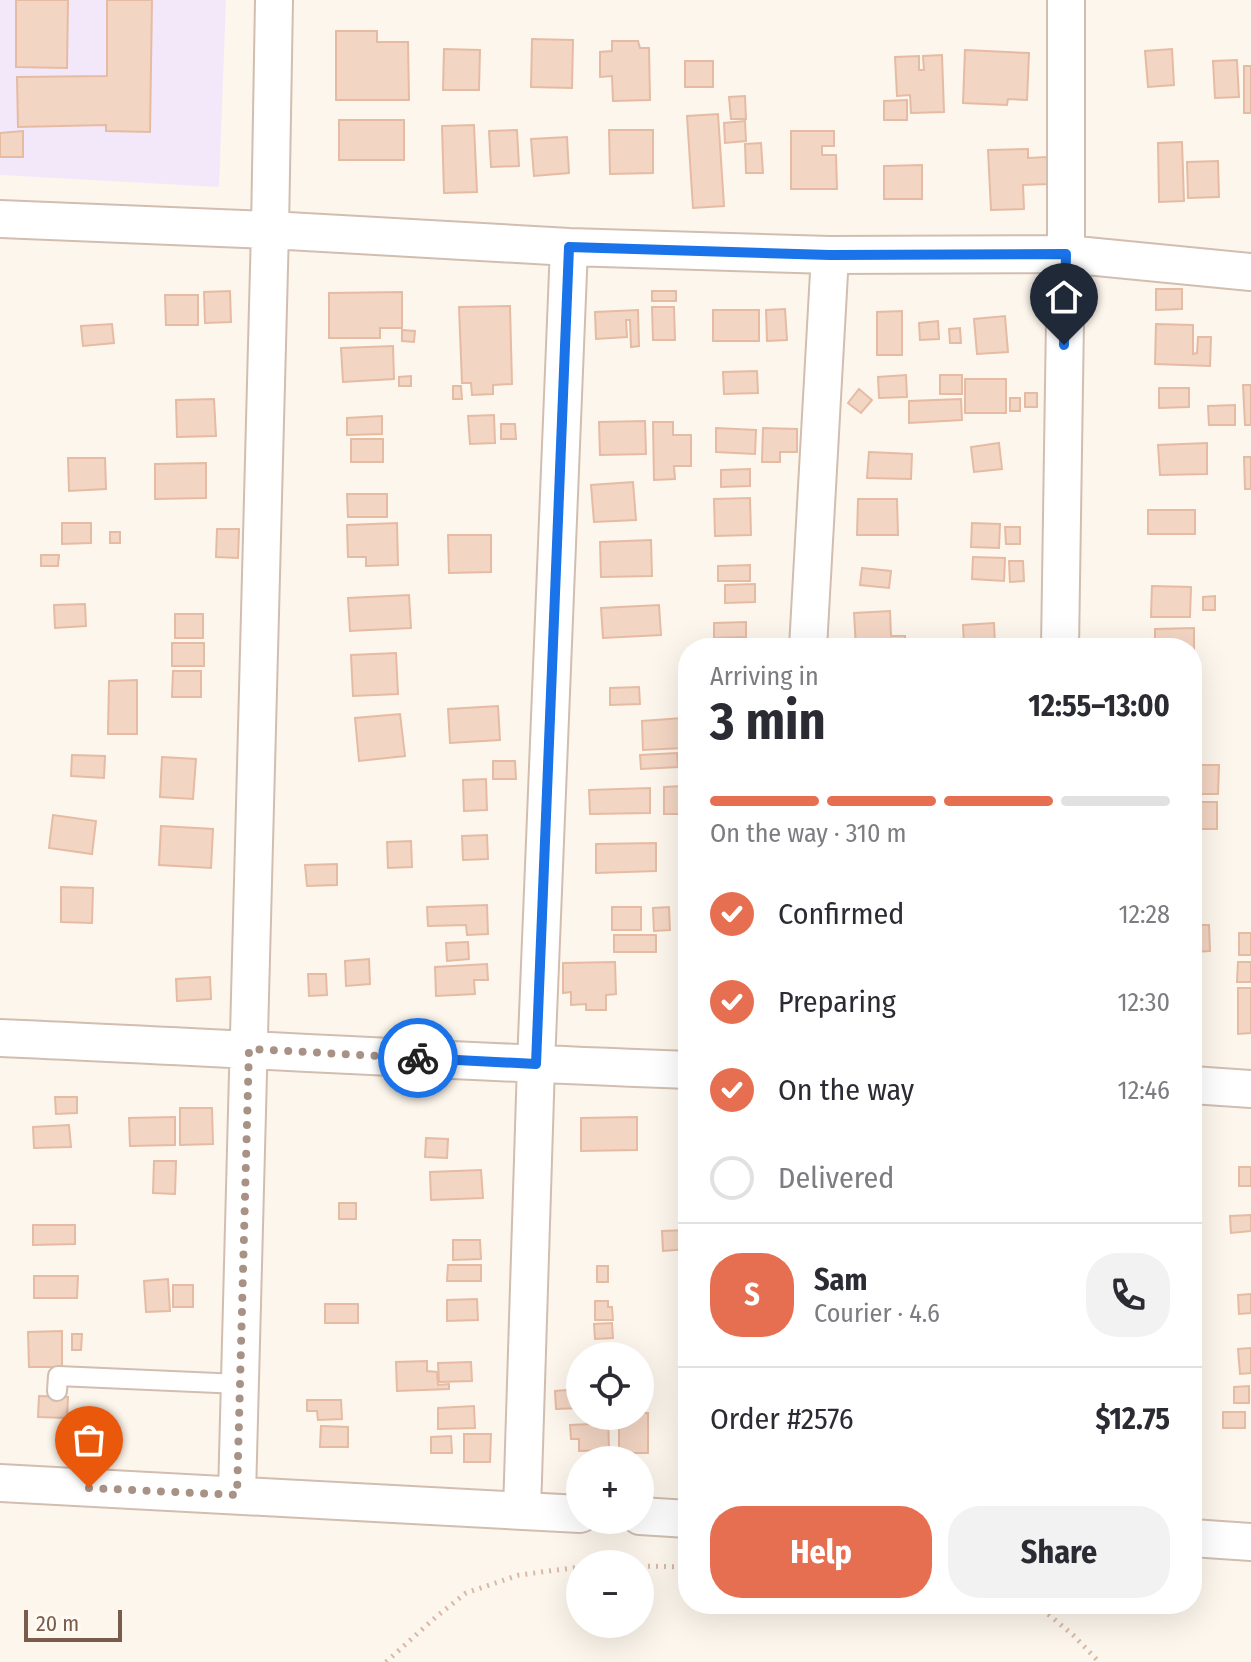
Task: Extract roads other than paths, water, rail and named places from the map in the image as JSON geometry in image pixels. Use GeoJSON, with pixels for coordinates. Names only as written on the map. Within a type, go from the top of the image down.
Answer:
{"type":"FeatureCollection","features":[{"type":"Feature","properties":{"kind":"street"},"geometry":{"type":"LineString","coordinates":[[237,1495],[274,0]]}},
{"type":"Feature","properties":{"kind":"street"},"geometry":{"type":"LineString","coordinates":[[1060,638],[1066,0]]}},
{"type":"Feature","properties":{"kind":"street"},"geometry":{"type":"LineString","coordinates":[[0,219],[569,247],[830,255],[1066,254],[1251,272]]}},
{"type":"Feature","properties":{"kind":"street"},"geometry":{"type":"LineString","coordinates":[[522,1511],[536,1064],[569,247]]}},
{"type":"Feature","properties":{"kind":"street"},"geometry":{"type":"LineString","coordinates":[[809,638],[830,255]]}},
{"type":"Feature","properties":{"kind":"street"},"geometry":{"type":"LineString","coordinates":[[0,1038],[678,1070]]}},
{"type":"Feature","properties":{"kind":"street"},"geometry":{"type":"LineString","coordinates":[[1202,1086],[1251,1089]]}},
{"type":"Feature","properties":{"kind":"street"},"geometry":{"type":"LineString","coordinates":[[0,1483],[566,1513]]}},
{"type":"Feature","properties":{"kind":"street"},"geometry":{"type":"LineString","coordinates":[[654,1517],[678,1518]]}},
{"type":"Feature","properties":{"kind":"street"},"geometry":{"type":"LineString","coordinates":[[1202,1539],[1251,1542]]}},
{"type":"Feature","properties":{"kind":"lane"},"geometry":{"type":"LineString","coordinates":[[57,1391],[58,1376],[240,1384]]}}]}
